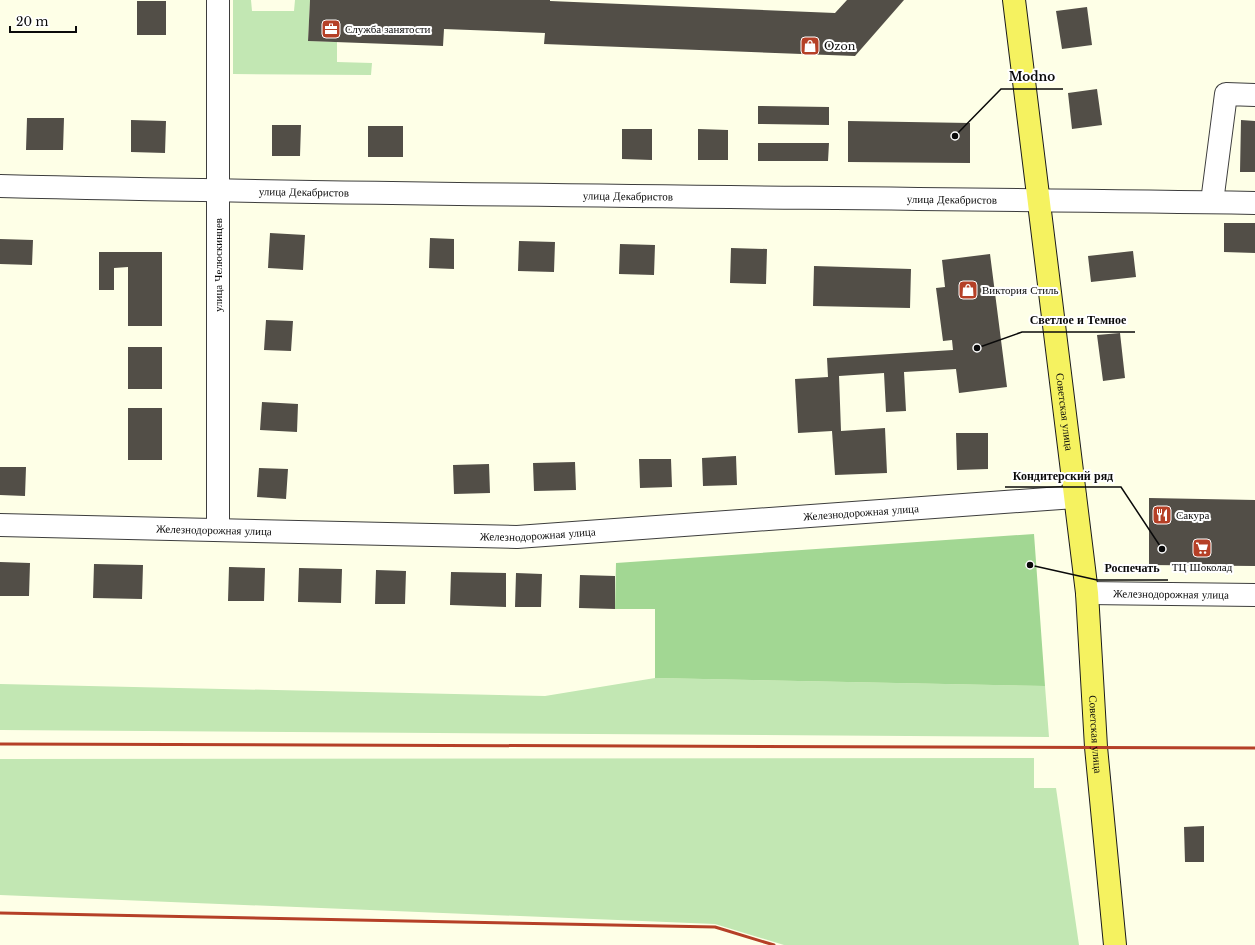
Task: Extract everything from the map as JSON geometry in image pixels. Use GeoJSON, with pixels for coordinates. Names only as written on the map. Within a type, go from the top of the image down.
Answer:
{"type":"FeatureCollection","features":[{"type":"Feature","properties":{"kind":"main road","name":"Советская улица"},"geometry":{"type":"LineString","coordinates":[[1014,0],[1087,593],[1096,747],[1115,945]]}},
{"type":"Feature","properties":{"kind":"street","name":"улица Челюскинцев"},"geometry":{"type":"LineString","coordinates":[[218,0],[218,530]]}},
{"type":"Feature","properties":{"kind":"street"},"geometry":{"type":"LineString","coordinates":[[1212,202],[1226,94],[1255,95]]}},
{"type":"Feature","properties":{"kind":"street","name":"улица Декабристов"},"geometry":{"type":"LineString","coordinates":[[0,186],[218,191],[1038,199],[1255,203]]}},
{"type":"Feature","properties":{"kind":"street","name":"Железнодорожная улица"},"geometry":{"type":"LineString","coordinates":[[0,525],[517,537],[1075,497]]}},
{"type":"Feature","properties":{"kind":"street","name":"Железнодорожная улица"},"geometry":{"type":"LineString","coordinates":[[1087,593],[1255,596]]}},
{"type":"Feature","properties":{"kind":"green space"},"geometry":{"type":"Polygon","coordinates":[[[233,0],[251,0],[252,11],[294,11],[295,0],[310,0],[308,41],[337,42],[337,62],[372,63],[371,75],[233,74],[233,0]]]}},
{"type":"Feature","properties":{"kind":"green space"},"geometry":{"type":"Polygon","coordinates":[[[1034,534],[1045,686],[655,678],[655,609],[615,609],[616,563],[1034,534]]]}},
{"type":"Feature","properties":{"kind":"green space"},"geometry":{"type":"Polygon","coordinates":[[[655,678],[1045,686],[1049,737],[0,730],[0,684],[545,696],[655,678]]]}},
{"type":"Feature","properties":{"kind":"green space"},"geometry":{"type":"Polygon","coordinates":[[[1034,758],[1034,788],[1056,788],[1079,945],[784,945],[715,924],[0,895],[0,759],[1034,758]]]}},
{"type":"Feature","properties":{"kind":"building"},"geometry":{"type":"Polygon","coordinates":[[[310,0],[550,0],[835,13],[847,0],[904,0],[855,56],[544,44],[545,33],[444,29],[443,46],[308,41],[310,0]]]}},
{"type":"Feature","properties":{"kind":"building"},"geometry":{"type":"Polygon","coordinates":[[[137,1],[166,1],[166,35],[137,35],[137,1]]]}},
{"type":"Feature","properties":{"kind":"building"},"geometry":{"type":"Polygon","coordinates":[[[1087,7],[1092,45],[1062,49],[1056,11],[1087,7]]]}},
{"type":"Feature","properties":{"kind":"building"},"geometry":{"type":"Polygon","coordinates":[[[1097,89],[1102,125],[1072,129],[1068,93],[1097,89]]]}},
{"type":"Feature","properties":{"kind":"building"},"geometry":{"type":"Polygon","coordinates":[[[758,106],[829,107],[829,125],[758,124],[758,106]]]}},
{"type":"Feature","properties":{"kind":"building"},"geometry":{"type":"Polygon","coordinates":[[[27,118],[64,118],[63,150],[26,150],[27,118]]]}},
{"type":"Feature","properties":{"kind":"building"},"geometry":{"type":"Polygon","coordinates":[[[131,120],[166,121],[165,153],[131,152],[131,120]]]}},
{"type":"Feature","properties":{"kind":"building"},"geometry":{"type":"Polygon","coordinates":[[[1241,120],[1255,121],[1255,172],[1240,172],[1241,120]]]}},
{"type":"Feature","properties":{"kind":"building"},"geometry":{"type":"Polygon","coordinates":[[[848,121],[970,123],[970,163],[848,162],[848,121]]]}},
{"type":"Feature","properties":{"kind":"building"},"geometry":{"type":"Polygon","coordinates":[[[272,125],[301,125],[300,156],[272,156],[272,125]]]}},
{"type":"Feature","properties":{"kind":"building"},"geometry":{"type":"Polygon","coordinates":[[[368,126],[403,126],[403,157],[368,157],[368,126]]]}},
{"type":"Feature","properties":{"kind":"building"},"geometry":{"type":"Polygon","coordinates":[[[622,129],[652,129],[652,160],[622,159],[622,129]]]}},
{"type":"Feature","properties":{"kind":"building"},"geometry":{"type":"Polygon","coordinates":[[[698,129],[728,130],[728,160],[698,160],[698,129]]]}},
{"type":"Feature","properties":{"kind":"building"},"geometry":{"type":"Polygon","coordinates":[[[758,143],[829,143],[828,161],[758,161],[758,143]]]}},
{"type":"Feature","properties":{"kind":"building"},"geometry":{"type":"Polygon","coordinates":[[[1224,223],[1255,223],[1255,253],[1224,252],[1224,223]]]}},
{"type":"Feature","properties":{"kind":"building"},"geometry":{"type":"Polygon","coordinates":[[[270,233],[305,235],[303,270],[268,268],[270,233]]]}},
{"type":"Feature","properties":{"kind":"building"},"geometry":{"type":"Polygon","coordinates":[[[430,238],[454,239],[454,269],[429,268],[430,238]]]}},
{"type":"Feature","properties":{"kind":"building"},"geometry":{"type":"Polygon","coordinates":[[[0,239],[33,240],[32,265],[0,264],[0,239]]]}},
{"type":"Feature","properties":{"kind":"building"},"geometry":{"type":"Polygon","coordinates":[[[519,241],[555,242],[554,272],[518,271],[519,241]]]}},
{"type":"Feature","properties":{"kind":"building"},"geometry":{"type":"Polygon","coordinates":[[[620,244],[655,245],[654,275],[619,274],[620,244]]]}},
{"type":"Feature","properties":{"kind":"building"},"geometry":{"type":"Polygon","coordinates":[[[731,248],[767,249],[766,284],[730,283],[731,248]]]}},
{"type":"Feature","properties":{"kind":"building"},"geometry":{"type":"Polygon","coordinates":[[[1133,251],[1136,277],[1091,282],[1088,256],[1133,251]]]}},
{"type":"Feature","properties":{"kind":"building"},"geometry":{"type":"Polygon","coordinates":[[[99,252],[162,252],[162,326],[128,326],[128,267],[114,268],[114,290],[99,290],[99,252]]]}},
{"type":"Feature","properties":{"kind":"building"},"geometry":{"type":"Polygon","coordinates":[[[990,254],[1007,387],[959,393],[956,369],[904,372],[906,411],[886,412],[884,373],[839,376],[841,431],[885,428],[887,473],[835,475],[832,431],[798,433],[795,379],[828,377],[827,358],[953,350],[952,340],[943,341],[936,288],[945,287],[942,260],[990,254]]]}},
{"type":"Feature","properties":{"kind":"building"},"geometry":{"type":"Polygon","coordinates":[[[814,266],[911,269],[910,308],[813,306],[814,266]]]}},
{"type":"Feature","properties":{"kind":"building"},"geometry":{"type":"Polygon","coordinates":[[[266,320],[293,321],[291,351],[264,350],[266,320]]]}},
{"type":"Feature","properties":{"kind":"building"},"geometry":{"type":"Polygon","coordinates":[[[1120,333],[1125,378],[1103,381],[1097,335],[1120,333]]]}},
{"type":"Feature","properties":{"kind":"building"},"geometry":{"type":"Polygon","coordinates":[[[128,347],[162,347],[162,389],[128,389],[128,347]]]}},
{"type":"Feature","properties":{"kind":"building"},"geometry":{"type":"Polygon","coordinates":[[[262,402],[298,404],[297,432],[260,430],[262,402]]]}},
{"type":"Feature","properties":{"kind":"building"},"geometry":{"type":"Polygon","coordinates":[[[128,408],[162,408],[162,460],[128,460],[128,408]]]}},
{"type":"Feature","properties":{"kind":"building"},"geometry":{"type":"Polygon","coordinates":[[[956,433],[988,433],[988,469],[957,470],[956,433]]]}},
{"type":"Feature","properties":{"kind":"building"},"geometry":{"type":"Polygon","coordinates":[[[736,456],[737,485],[703,486],[702,458],[736,456]]]}},
{"type":"Feature","properties":{"kind":"building"},"geometry":{"type":"Polygon","coordinates":[[[639,459],[671,459],[672,487],[640,488],[639,459]]]}},
{"type":"Feature","properties":{"kind":"building"},"geometry":{"type":"Polygon","coordinates":[[[575,462],[576,490],[534,491],[533,463],[575,462]]]}},
{"type":"Feature","properties":{"kind":"building"},"geometry":{"type":"Polygon","coordinates":[[[489,464],[490,493],[454,494],[453,465],[489,464]]]}},
{"type":"Feature","properties":{"kind":"building"},"geometry":{"type":"Polygon","coordinates":[[[0,467],[26,467],[25,496],[0,495],[0,467]]]}},
{"type":"Feature","properties":{"kind":"building"},"geometry":{"type":"Polygon","coordinates":[[[259,468],[288,469],[286,499],[257,497],[259,468]]]}},
{"type":"Feature","properties":{"kind":"building","name":"ТЦ Шоколад"},"geometry":{"type":"Polygon","coordinates":[[[1149,498],[1255,500],[1255,566],[1149,565],[1149,498]]]}},
{"type":"Feature","properties":{"kind":"building"},"geometry":{"type":"Polygon","coordinates":[[[0,562],[30,563],[29,596],[0,596],[0,562]]]}},
{"type":"Feature","properties":{"kind":"building"},"geometry":{"type":"Polygon","coordinates":[[[94,564],[143,565],[142,599],[93,598],[94,564]]]}},
{"type":"Feature","properties":{"kind":"building"},"geometry":{"type":"Polygon","coordinates":[[[229,567],[265,568],[264,601],[228,601],[229,567]]]}},
{"type":"Feature","properties":{"kind":"building"},"geometry":{"type":"Polygon","coordinates":[[[299,568],[342,569],[341,603],[298,602],[299,568]]]}},
{"type":"Feature","properties":{"kind":"building"},"geometry":{"type":"Polygon","coordinates":[[[376,570],[406,571],[405,604],[375,604],[376,570]]]}},
{"type":"Feature","properties":{"kind":"building"},"geometry":{"type":"Polygon","coordinates":[[[451,572],[506,573],[506,607],[450,605],[451,572]]]}},
{"type":"Feature","properties":{"kind":"building"},"geometry":{"type":"Polygon","coordinates":[[[516,573],[542,574],[541,607],[515,607],[516,573]]]}},
{"type":"Feature","properties":{"kind":"building"},"geometry":{"type":"Polygon","coordinates":[[[580,575],[615,576],[615,609],[579,608],[580,575]]]}},
{"type":"Feature","properties":{"kind":"building"},"geometry":{"type":"Polygon","coordinates":[[[1204,826],[1204,862],[1185,862],[1184,827],[1204,826]]]}},
{"type":"Feature","properties":{"kind":"railway"},"geometry":{"type":"LineString","coordinates":[[0,744],[1255,748]]}},
{"type":"Feature","properties":{"kind":"railway"},"geometry":{"type":"LineString","coordinates":[[0,913],[715,927],[774,945]]}},
{"type":"Feature","properties":{"kind":"place","name":"Служба занятости"},"geometry":{"type":"Point","coordinates":[331,29]}},
{"type":"Feature","properties":{"kind":"place","name":"Ozon"},"geometry":{"type":"Point","coordinates":[810,46]}},
{"type":"Feature","properties":{"kind":"place","name":"Modno"},"geometry":{"type":"Point","coordinates":[955,136]}},
{"type":"Feature","properties":{"kind":"place","name":"Виктория Стиль"},"geometry":{"type":"Point","coordinates":[968,290]}},
{"type":"Feature","properties":{"kind":"place","name":"Светлое и Темное"},"geometry":{"type":"Point","coordinates":[977,348]}},
{"type":"Feature","properties":{"kind":"place","name":"Сакура"},"geometry":{"type":"Point","coordinates":[1162,515]}},
{"type":"Feature","properties":{"kind":"place","name":"ТЦ Шоколад"},"geometry":{"type":"Point","coordinates":[1202,548]}},
{"type":"Feature","properties":{"kind":"place","name":"Кондитерский ряд"},"geometry":{"type":"Point","coordinates":[1162,549]}},
{"type":"Feature","properties":{"kind":"place","name":"Роспечать"},"geometry":{"type":"Point","coordinates":[1030,565]}}]}
